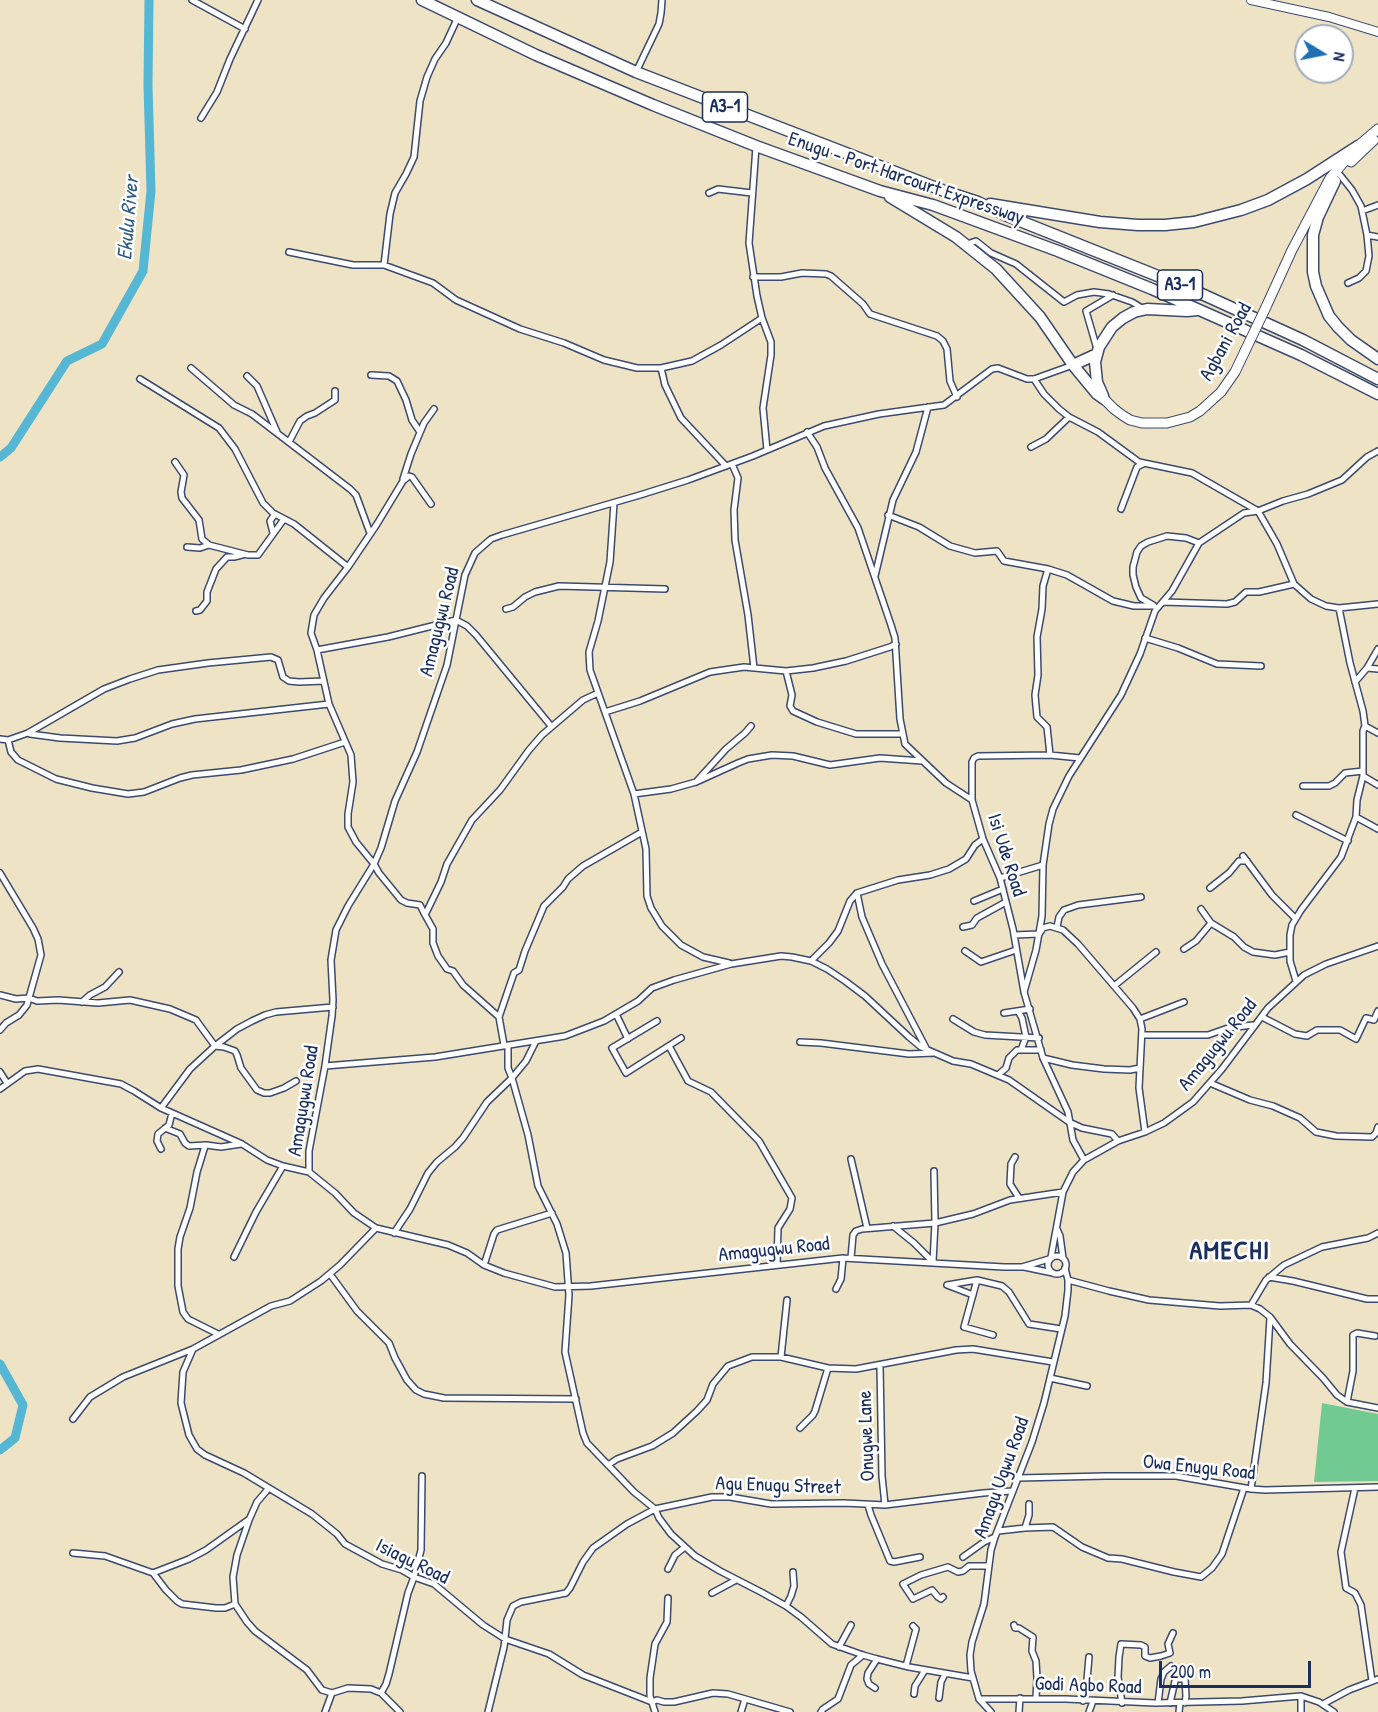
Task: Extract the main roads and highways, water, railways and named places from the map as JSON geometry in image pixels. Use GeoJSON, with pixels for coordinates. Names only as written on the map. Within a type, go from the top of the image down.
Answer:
{"type":"FeatureCollection","features":[{"type":"Feature","properties":{"kind":"highway","name":"Enugu - Port Harcourt Expressway"},"geometry":{"type":"LineString","coordinates":[[422,0],[536,55],[756,146],[880,191],[933,205],[1058,251],[1152,289],[1301,355],[1378,394]]}},
{"type":"Feature","properties":{"kind":"highway","name":"Enugu - Port Harcourt Expressway"},"geometry":{"type":"LineString","coordinates":[[477,0],[636,72],[978,202],[1193,290],[1303,340],[1378,379]]}},
{"type":"Feature","properties":{"kind":"highway"},"geometry":{"type":"LineString","coordinates":[[978,202],[1100,222],[1147,225],[1194,222],[1241,210],[1268,200],[1307,179],[1358,146]]}},
{"type":"Feature","properties":{"kind":"highway"},"geometry":{"type":"LineString","coordinates":[[1337,178],[1318,217],[1313,235],[1313,272],[1316,286],[1329,316],[1338,327],[1351,340],[1378,359]]}},
{"type":"Feature","properties":{"kind":"highway"},"geometry":{"type":"LineString","coordinates":[[880,191],[931,221],[996,269],[1040,317],[1073,366],[1104,399]]}},
{"type":"Feature","properties":{"kind":"highway"},"geometry":{"type":"LineString","coordinates":[[1104,399],[1097,382],[1095,362],[1105,336],[1112,327],[1134,312],[1147,309],[1200,310]]}},
{"type":"Feature","properties":{"kind":"highway"},"geometry":{"type":"LineString","coordinates":[[1073,366],[1097,353]]}},
{"type":"Feature","properties":{"kind":"main road","name":"Agbani Road"},"geometry":{"type":"LineString","coordinates":[[1104,399],[1130,420],[1142,423],[1167,423],[1190,417],[1221,392],[1235,372],[1292,250],[1324,189],[1336,170],[1358,146],[1378,129]]}},
{"type":"Feature","properties":{"kind":"main road","name":"Agbani Road"},"geometry":{"type":"LineString","coordinates":[[1324,189],[1378,136]]}},
{"type":"Feature","properties":{"kind":"waterway","name":"Ekulu River"},"geometry":{"type":"LineString","coordinates":[[0,457],[11,448],[67,361],[102,344],[143,271],[151,191],[148,85],[149,0]]}},
{"type":"Feature","properties":{"kind":"waterway","name":"Ekulu River"},"geometry":{"type":"LineString","coordinates":[[0,1364],[23,1405],[15,1438],[0,1450]]}},
{"type":"Feature","properties":{"kind":"district","name":"AMECHI"},"geometry":{"type":"Point","coordinates":[1230,1252]}}]}
